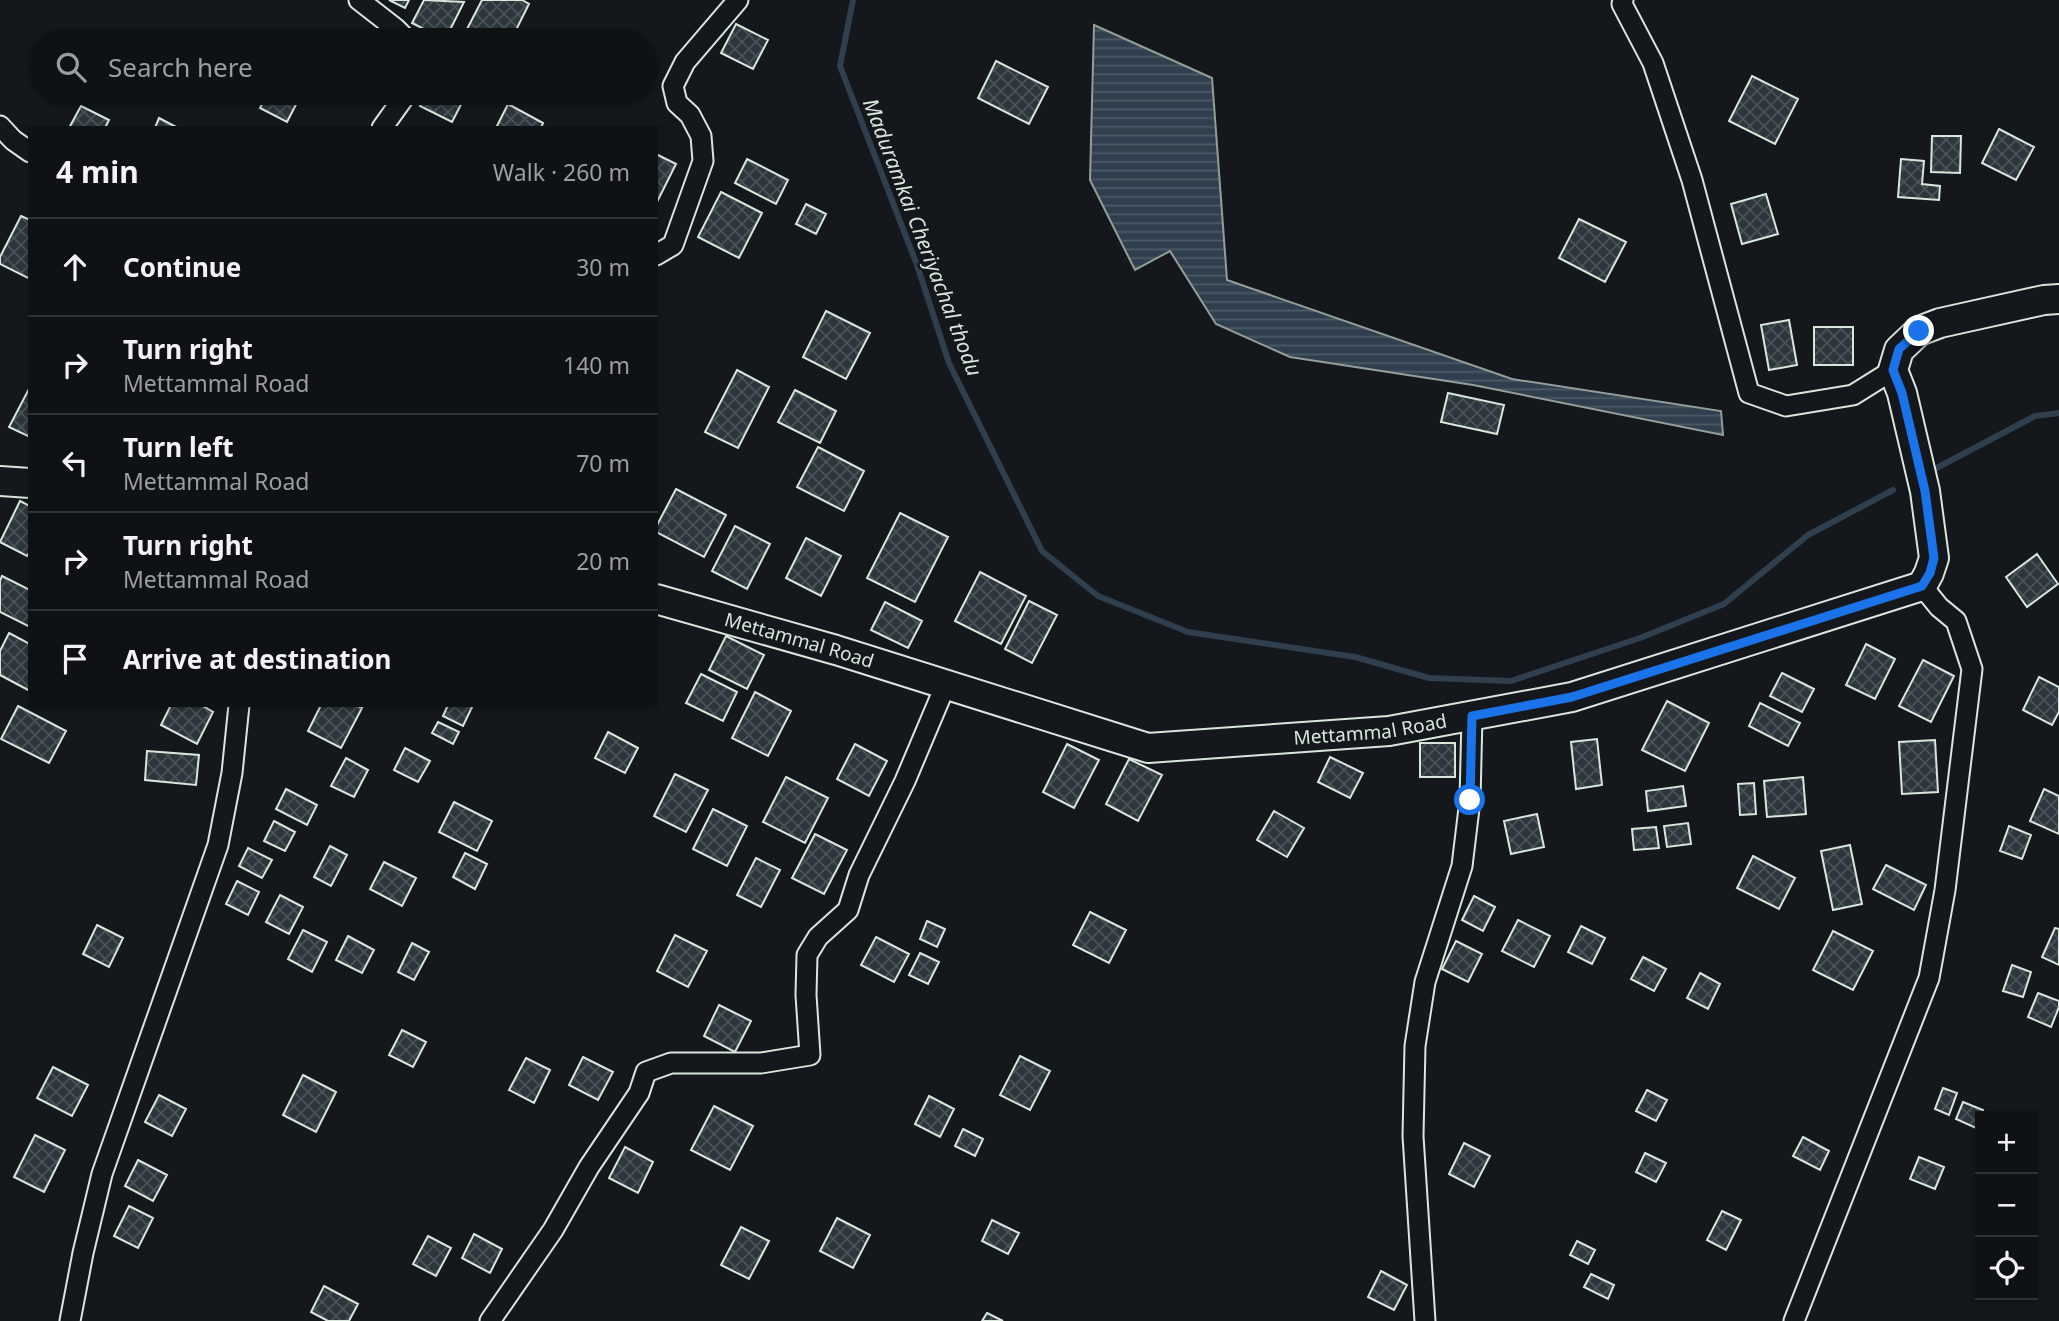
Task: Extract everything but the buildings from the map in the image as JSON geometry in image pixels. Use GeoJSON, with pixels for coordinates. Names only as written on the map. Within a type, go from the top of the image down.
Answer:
{"type":"FeatureCollection","features":[{"type":"Feature","properties":{"kind":"main road"},"geometry":{"type":"LineString","coordinates":[[1922,586],[1930,573],[1934,558],[1925,491],[1902,393],[1893,370],[1899,349],[1919,331],[1940,323],[2059,299]]}},
{"type":"Feature","properties":{"kind":"main road"},"geometry":{"type":"LineString","coordinates":[[0,481],[28,483]]}},
{"type":"Feature","properties":{"kind":"main road","name":"Mettammal Road"},"geometry":{"type":"LineString","coordinates":[[658,600],[836,650],[1148,748],[1389,731],[1572,697],[1922,586]]}},
{"type":"Feature","properties":{"kind":"street"},"geometry":{"type":"LineString","coordinates":[[359,0],[395,28]]}},
{"type":"Feature","properties":{"kind":"street"},"geometry":{"type":"LineString","coordinates":[[658,255],[673,245],[703,161],[701,136],[690,116],[677,103],[673,86],[685,62],[738,0]]}},
{"type":"Feature","properties":{"kind":"street"},"geometry":{"type":"LineString","coordinates":[[1623,0],[1622,4],[1653,63],[1692,180],[1749,393],[1786,406],[1799,404],[1853,395],[1893,370]]}},
{"type":"Feature","properties":{"kind":"street"},"geometry":{"type":"LineString","coordinates":[[383,126],[398,105]]}},
{"type":"Feature","properties":{"kind":"street"},"geometry":{"type":"LineString","coordinates":[[0,126],[28,150]]}},
{"type":"Feature","properties":{"kind":"street"},"geometry":{"type":"LineString","coordinates":[[1794,1321],[1928,978],[1945,890],[1972,669],[1956,621],[1939,607],[1922,586]]}},
{"type":"Feature","properties":{"kind":"street"},"geometry":{"type":"LineString","coordinates":[[490,1321],[552,1230],[589,1167],[639,1093],[646,1072],[671,1063],[761,1063],[810,1055],[806,995],[807,955],[818,937],[848,910],[859,875],[905,781],[946,684]]}},
{"type":"Feature","properties":{"kind":"street"},"geometry":{"type":"LineString","coordinates":[[70,1321],[102,1174],[218,845],[232,773],[239,707]]}},
{"type":"Feature","properties":{"kind":"street"},"geometry":{"type":"LineString","coordinates":[[1425,1321],[1413,1136],[1415,1046],[1425,982],[1462,866],[1470,800],[1472,716]]}},
{"type":"Feature","properties":{"kind":"water"},"geometry":{"type":"Polygon","coordinates":[[[1094,25],[1212,78],[1227,280],[1512,379],[1721,411],[1723,435],[1473,385],[1290,357],[1216,324],[1170,251],[1135,270],[1090,180],[1094,25]]]}},
{"type":"Feature","properties":{"kind":"waterway","name":"Maduramkai Cheriyachal thodu"},"geometry":{"type":"LineString","coordinates":[[853,0],[840,66],[917,265],[949,363],[1042,551],[1098,596],[1188,632],[1355,657],[1429,678],[1511,681],[1640,638],[1724,604],[1808,535],[1893,490]]}},
{"type":"Feature","properties":{"kind":"waterway"},"geometry":{"type":"LineString","coordinates":[[1929,472],[2035,416],[2059,413]]}},
{"type":"Feature","properties":{"kind":"route"},"geometry":{"type":"LineString","coordinates":[[1470,800],[1472,716],[1572,697],[1922,586],[1930,573],[1934,558],[1925,491],[1902,393],[1893,370],[1899,349],[1919,331]]}}]}
